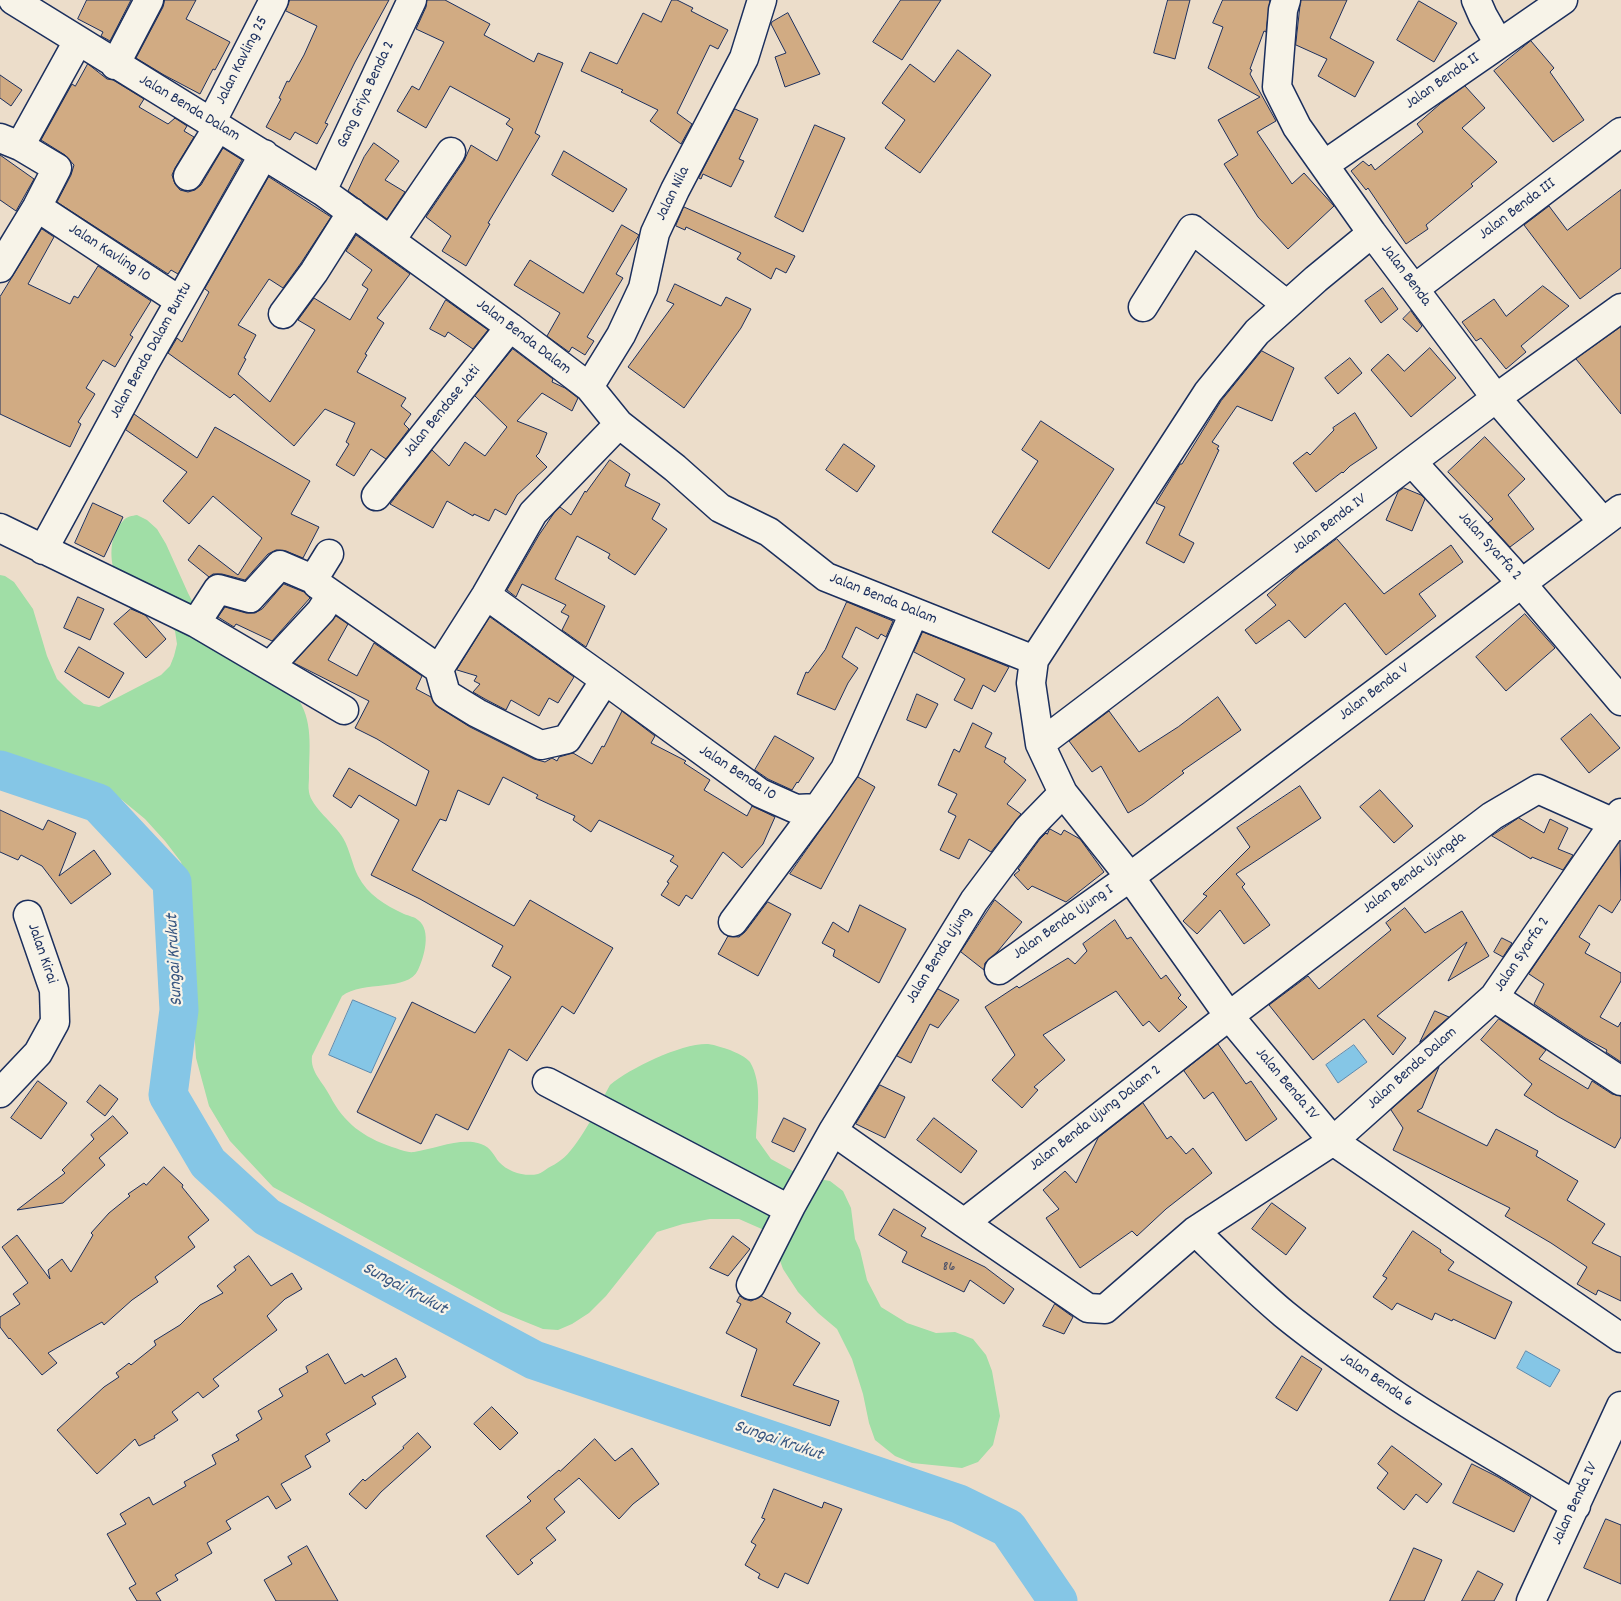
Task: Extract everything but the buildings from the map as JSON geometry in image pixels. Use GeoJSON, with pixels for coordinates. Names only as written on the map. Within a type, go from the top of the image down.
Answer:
{"type":"FeatureCollection","features":[{"type":"Feature","properties":{"kind":"street"},"geometry":{"type":"LineString","coordinates":[[115,64],[149,0]]}},
{"type":"Feature","properties":{"kind":"street","name":"Jalan Kavling 25"},"geometry":{"type":"LineString","coordinates":[[188,176],[274,0]]}},
{"type":"Feature","properties":{"kind":"street","name":"Gang Griya Benda 2"},"geometry":{"type":"LineString","coordinates":[[322,190],[412,0]]}},
{"type":"Feature","properties":{"kind":"street","name":"Jalan Nila"},"geometry":{"type":"LineString","coordinates":[[589,388],[622,335],[636,304],[643,288],[655,233],[675,190],[744,58],[762,0]]}},
{"type":"Feature","properties":{"kind":"street"},"geometry":{"type":"LineString","coordinates":[[1476,0],[1499,44]]}},
{"type":"Feature","properties":{"kind":"street","name":"Jalan Benda II"},"geometry":{"type":"LineString","coordinates":[[1324,165],[1563,0]]}},
{"type":"Feature","properties":{"kind":"street","name":"Jalan Benda Dalam"},"geometry":{"type":"LineString","coordinates":[[19,1],[78,41],[322,190],[510,327],[589,388],[619,424],[675,468],[720,508],[769,532],[826,578],[1034,660]]}},
{"type":"Feature","properties":{"kind":"street","name":"Jalan Benda"},"geometry":{"type":"LineString","coordinates":[[1277,3],[1278,88],[1297,128],[1372,233],[1496,398],[1612,516]]}},
{"type":"Feature","properties":{"kind":"street"},"geometry":{"type":"LineString","coordinates":[[0,268],[37,207],[57,168],[10,142],[78,41]]}},
{"type":"Feature","properties":{"kind":"street","name":"Jalan Benda III"},"geometry":{"type":"LineString","coordinates":[[1414,289],[1621,132]]}},
{"type":"Feature","properties":{"kind":"street"},"geometry":{"type":"LineString","coordinates":[[391,240],[451,152]]}},
{"type":"Feature","properties":{"kind":"street","name":"Jalan Benda Dalam Buntu"},"geometry":{"type":"LineString","coordinates":[[43,550],[180,301],[264,154]]}},
{"type":"Feature","properties":{"kind":"street","name":"Jalan Kavling 10"},"geometry":{"type":"LineString","coordinates":[[37,207],[180,301]]}},
{"type":"Feature","properties":{"kind":"street"},"geometry":{"type":"LineString","coordinates":[[283,314],[314,272],[352,212]]}},
{"type":"Feature","properties":{"kind":"street"},"geometry":{"type":"LineString","coordinates":[[1143,307],[1192,229],[1287,305]]}},
{"type":"Feature","properties":{"kind":"street"},"geometry":{"type":"LineString","coordinates":[[1034,660],[1208,392],[1257,332],[1316,279],[1372,233]]}},
{"type":"Feature","properties":{"kind":"street","name":"Jalan Benda IV"},"geometry":{"type":"LineString","coordinates":[[1040,744],[1496,398],[1621,308]]}},
{"type":"Feature","properties":{"kind":"street","name":"Jalan Bendase Jati"},"geometry":{"type":"LineString","coordinates":[[376,496],[510,327]]}},
{"type":"Feature","properties":{"kind":"street"},"geometry":{"type":"LineString","coordinates":[[439,669],[486,595],[533,514],[619,424]]}},
{"type":"Feature","properties":{"kind":"street","name":"Jalan Syarfa 2"},"geometry":{"type":"LineString","coordinates":[[1412,463],[1522,583],[1621,701]]}},
{"type":"Feature","properties":{"kind":"street","name":"Jalan Benda V"},"geometry":{"type":"LineString","coordinates":[[1130,877],[1612,516]]}},
{"type":"Feature","properties":{"kind":"street"},"geometry":{"type":"LineString","coordinates":[[0,528],[196,623],[344,710]]}},
{"type":"Feature","properties":{"kind":"street"},"geometry":{"type":"LineString","coordinates":[[270,666],[320,611],[323,588],[316,575],[329,554]]}},
{"type":"Feature","properties":{"kind":"street"},"geometry":{"type":"LineString","coordinates":[[196,623],[218,589],[250,598],[280,564],[323,588],[439,669],[446,694],[477,713],[541,746],[568,739],[605,680]]}},
{"type":"Feature","properties":{"kind":"street","name":"Jalan Benda 10"},"geometry":{"type":"LineString","coordinates":[[486,595],[760,793],[796,809],[818,808]]}},
{"type":"Feature","properties":{"kind":"street"},"geometry":{"type":"LineString","coordinates":[[733,922],[845,769],[914,613]]}},
{"type":"Feature","properties":{"kind":"street","name":"Jalan Benda IV"},"geometry":{"type":"LineString","coordinates":[[1034,660],[1031,683],[1040,744],[1064,793],[1130,877],[1229,1016],[1332,1141],[1621,1338]]}},
{"type":"Feature","properties":{"kind":"street","name":"Jalan Benda Ujungda"},"geometry":{"type":"LineString","coordinates":[[1229,1016],[1492,816],[1538,790],[1619,820]]}},
{"type":"Feature","properties":{"kind":"street","name":"Jalan Benda Ujung"},"geometry":{"type":"LineString","coordinates":[[751,1285],[791,1206],[833,1131],[974,900],[1028,829],[1064,793]]}},
{"type":"Feature","properties":{"kind":"street","name":"Jalan Syarfa 2"},"geometry":{"type":"LineString","coordinates":[[1619,820],[1494,997],[1621,1082]]}},
{"type":"Feature","properties":{"kind":"street","name":"Jalan Benda Ujung I"},"geometry":{"type":"LineString","coordinates":[[999,970],[1130,877]]}},
{"type":"Feature","properties":{"kind":"street","name":"Jalan Kirai"},"geometry":{"type":"LineString","coordinates":[[0,1093],[38,1053],[55,1022],[54,990],[28,915]]}},
{"type":"Feature","properties":{"kind":"street","name":"Jalan Benda Dalam"},"geometry":{"type":"LineString","coordinates":[[833,1131],[1088,1308],[1105,1309],[1195,1231],[1332,1141],[1494,997]]}},
{"type":"Feature","properties":{"kind":"street","name":"Jalan Benda Ujung Dalam 2"},"geometry":{"type":"LineString","coordinates":[[964,1223],[1229,1016]]}},
{"type":"Feature","properties":{"kind":"street"},"geometry":{"type":"LineString","coordinates":[[546,1082],[779,1204],[791,1206]]}},
{"type":"Feature","properties":{"kind":"street","name":"Jalan Benda 6"},"geometry":{"type":"LineString","coordinates":[[1195,1231],[1284,1313],[1338,1356],[1456,1435],[1576,1506]]}},
{"type":"Feature","properties":{"kind":"street","name":"Jalan Benda IV"},"geometry":{"type":"LineString","coordinates":[[1531,1601],[1621,1406]]}},
{"type":"Feature","properties":{"kind":"green space"},"geometry":{"type":"Polygon","coordinates":[[[137,515],[147,520],[157,529],[205,626],[296,696],[302,705],[308,725],[310,745],[309,792],[314,804],[343,838],[358,876],[367,889],[384,903],[417,919],[425,930],[426,944],[424,952],[418,970],[413,977],[395,984],[361,988],[342,996],[312,1056],[315,1072],[335,1106],[348,1121],[372,1139],[403,1151],[414,1152],[465,1142],[481,1144],[487,1147],[507,1169],[533,1175],[542,1172],[568,1154],[588,1126],[610,1085],[630,1071],[671,1052],[697,1045],[714,1045],[741,1055],[750,1062],[757,1080],[756,1138],[771,1159],[802,1176],[830,1181],[843,1191],[851,1208],[855,1239],[860,1250],[867,1280],[881,1307],[907,1323],[936,1333],[955,1332],[973,1339],[986,1355],[992,1371],[1000,1416],[993,1445],[978,1462],[962,1468],[912,1463],[895,1456],[875,1440],[852,1359],[837,1329],[798,1292],[783,1269],[776,1250],[764,1230],[739,1219],[710,1219],[683,1224],[657,1232],[606,1296],[589,1313],[558,1330],[543,1329],[501,1312],[273,1187],[230,1141],[209,1106],[196,1058],[192,995],[192,906],[181,862],[145,819],[122,800],[81,780],[0,751],[0,575],[14,582],[33,609],[47,656],[57,679],[84,704],[99,707],[161,675],[170,666],[177,644],[175,631],[115,573],[113,567],[111,553],[115,532],[125,519],[137,515]]]}},
{"type":"Feature","properties":{"kind":"water"},"geometry":{"type":"Polygon","coordinates":[[[353,1000],[396,1018],[371,1073],[329,1055],[353,1000]]]}},
{"type":"Feature","properties":{"kind":"water"},"geometry":{"type":"Polygon","coordinates":[[[1354,1045],[1367,1062],[1338,1083],[1326,1065],[1354,1045]]]}},
{"type":"Feature","properties":{"kind":"water"},"geometry":{"type":"Polygon","coordinates":[[[1526,1351],[1560,1370],[1550,1387],[1517,1368],[1526,1351]]]}},
{"type":"Feature","properties":{"kind":"waterway","name":"Sungai Krukut"},"geometry":{"type":"LineString","coordinates":[[0,770],[98,803],[172,882],[179,1010],[168,1095],[208,1163],[267,1217],[534,1360],[959,1504],[1008,1528],[1058,1601]]}}]}
